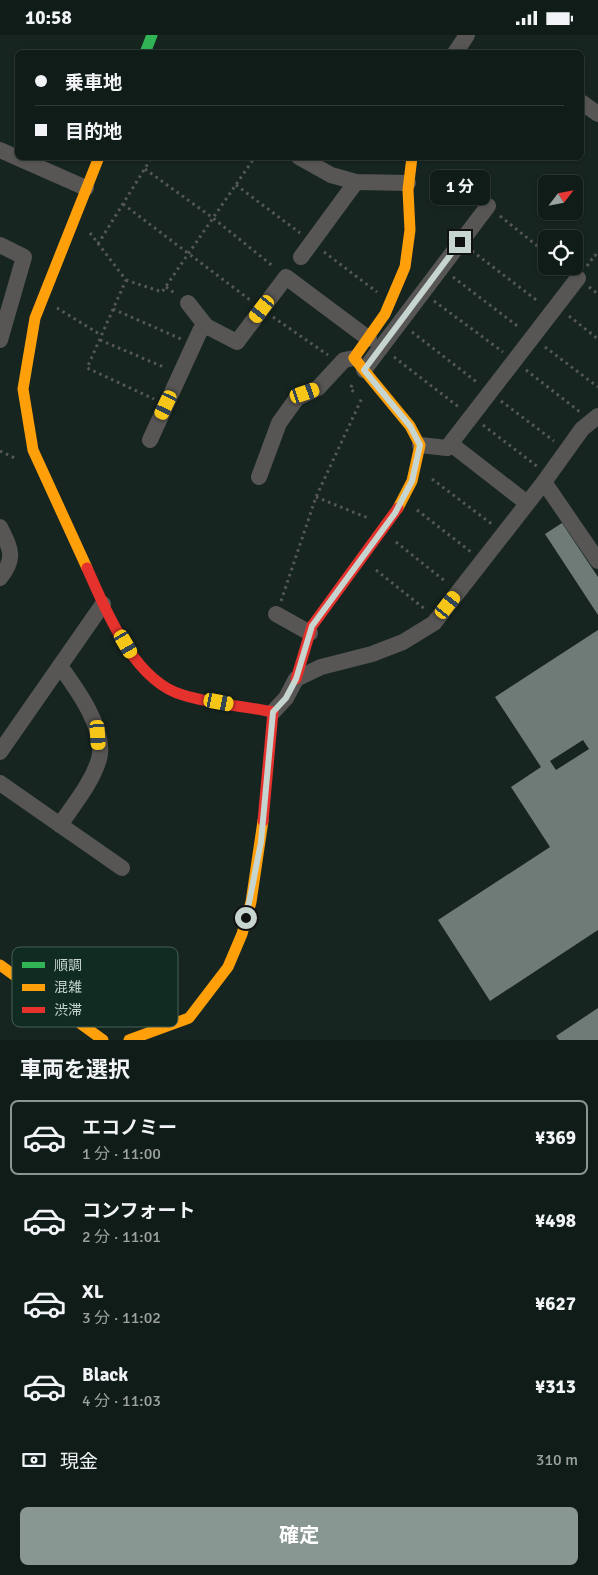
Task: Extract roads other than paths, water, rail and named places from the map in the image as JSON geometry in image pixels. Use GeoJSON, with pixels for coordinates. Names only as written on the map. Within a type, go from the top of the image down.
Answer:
{"type":"FeatureCollection","features":[{"type":"Feature","properties":{"kind":"street"},"geometry":{"type":"LineString","coordinates":[[146,50],[152,35]]}},
{"type":"Feature","properties":{"kind":"street"},"geometry":{"type":"LineString","coordinates":[[457,50],[467,35]]}},
{"type":"Feature","properties":{"kind":"street"},"geometry":{"type":"LineString","coordinates":[[584,104],[598,114]]}},
{"type":"Feature","properties":{"kind":"street"},"geometry":{"type":"LineString","coordinates":[[0,150],[15,157]]}},
{"type":"Feature","properties":{"kind":"street"},"geometry":{"type":"LineString","coordinates":[[23,160],[86,188]]}},
{"type":"Feature","properties":{"kind":"street"},"geometry":{"type":"LineString","coordinates":[[98,160],[41,301],[29,344],[24,389],[33,450],[102,604],[134,657],[159,684],[182,695],[273,712]]}},
{"type":"Feature","properties":{"kind":"street"},"geometry":{"type":"LineString","coordinates":[[304,160],[331,175],[356,183],[408,183]]}},
{"type":"Feature","properties":{"kind":"street"},"geometry":{"type":"LineString","coordinates":[[375,343],[397,295],[408,254],[410,229],[408,183],[412,160]]}},
{"type":"Feature","properties":{"kind":"street"},"geometry":{"type":"LineString","coordinates":[[301,257],[356,183]]}},
{"type":"Feature","properties":{"kind":"street"},"geometry":{"type":"LineString","coordinates":[[259,477],[279,423],[292,404],[305,393],[318,388],[356,364],[375,343],[400,323],[488,206]]}},
{"type":"Feature","properties":{"kind":"street"},"geometry":{"type":"LineString","coordinates":[[0,245],[24,257],[0,340]]}},
{"type":"Feature","properties":{"kind":"street"},"geometry":{"type":"LineString","coordinates":[[188,303],[206,326],[237,342],[286,277],[375,343]]}},
{"type":"Feature","properties":{"kind":"street"},"geometry":{"type":"LineString","coordinates":[[420,445],[448,448],[578,278]]}},
{"type":"Feature","properties":{"kind":"street"},"geometry":{"type":"LineString","coordinates":[[150,440],[200,331],[206,326]]}},
{"type":"Feature","properties":{"kind":"street"},"geometry":{"type":"LineString","coordinates":[[178,1022],[189,1018],[228,967],[242,934],[251,902],[261,842],[273,712],[286,698],[296,679],[312,626],[383,529],[403,499],[412,481],[420,445],[410,426],[356,364]]}},
{"type":"Feature","properties":{"kind":"street"},"geometry":{"type":"LineString","coordinates":[[296,679],[320,667],[372,654],[403,642],[437,619],[528,503],[582,429],[595,419]]}},
{"type":"Feature","properties":{"kind":"street"},"geometry":{"type":"LineString","coordinates":[[451,444],[528,503]]}},
{"type":"Feature","properties":{"kind":"street"},"geometry":{"type":"LineString","coordinates":[[546,478],[598,561]]}},
{"type":"Feature","properties":{"kind":"street"},"geometry":{"type":"LineString","coordinates":[[0,527],[11,556],[9,568],[0,578]]}},
{"type":"Feature","properties":{"kind":"street"},"geometry":{"type":"LineString","coordinates":[[0,752],[102,604]]}},
{"type":"Feature","properties":{"kind":"street"},"geometry":{"type":"LineString","coordinates":[[276,614],[310,633]]}},
{"type":"Feature","properties":{"kind":"street"},"geometry":{"type":"LineString","coordinates":[[60,666],[90,712],[98,735],[100,757],[91,779],[60,825]]}},
{"type":"Feature","properties":{"kind":"street"},"geometry":{"type":"LineString","coordinates":[[0,783],[122,868]]}},
{"type":"Feature","properties":{"kind":"street"},"geometry":{"type":"LineString","coordinates":[[0,965],[12,974]]}},
{"type":"Feature","properties":{"kind":"street"},"geometry":{"type":"LineString","coordinates":[[85,1027],[103,1040]]}},
{"type":"Feature","properties":{"kind":"street"},"geometry":{"type":"LineString","coordinates":[[128,1040],[164,1027]]}}]}
